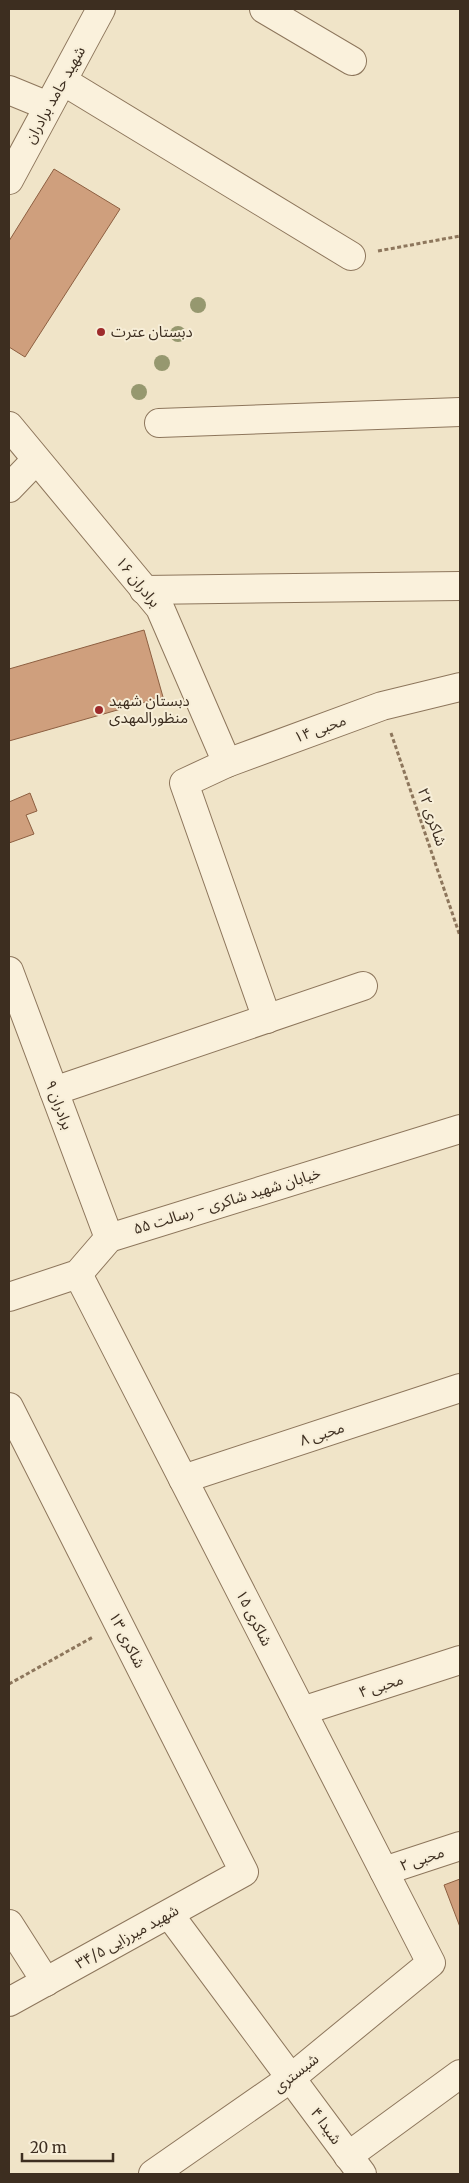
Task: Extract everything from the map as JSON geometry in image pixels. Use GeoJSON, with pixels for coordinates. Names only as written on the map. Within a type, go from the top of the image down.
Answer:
{"type":"FeatureCollection","features":[{"type":"Feature","properties":{"kind":"street","name":"شهید حامد برادران"},"geometry":{"type":"LineString","coordinates":[[9,180],[101,9]]}},
{"type":"Feature","properties":{"kind":"street"},"geometry":{"type":"LineString","coordinates":[[264,9],[352,61]]}},
{"type":"Feature","properties":{"kind":"street"},"geometry":{"type":"LineString","coordinates":[[63,81],[351,256]]}},
{"type":"Feature","properties":{"kind":"street"},"geometry":{"type":"LineString","coordinates":[[9,90],[48,106]]}},
{"type":"Feature","properties":{"kind":"street"},"geometry":{"type":"LineString","coordinates":[[159,423],[460,412]]}},
{"type":"Feature","properties":{"kind":"street","name":"برادران ۱۶"},"geometry":{"type":"LineString","coordinates":[[9,426],[160,608],[227,763]]}},
{"type":"Feature","properties":{"kind":"street"},"geometry":{"type":"LineString","coordinates":[[9,488],[36,460]]}},
{"type":"Feature","properties":{"kind":"street"},"geometry":{"type":"LineString","coordinates":[[144,590],[460,586]]}},
{"type":"Feature","properties":{"kind":"street","name":"محبی ۱۴"},"geometry":{"type":"LineString","coordinates":[[267,1019],[184,782],[227,763],[382,706],[460,687]]}},
{"type":"Feature","properties":{"kind":"street","name":"برادران ۹"},"geometry":{"type":"LineString","coordinates":[[9,971],[109,1238]]}},
{"type":"Feature","properties":{"kind":"street"},"geometry":{"type":"LineString","coordinates":[[54,1091],[363,986]]}},
{"type":"Feature","properties":{"kind":"street","name":"خیابان شهید شاکری - رسالت ۵۵"},"geometry":{"type":"LineString","coordinates":[[109,1238],[460,1129]]}},
{"type":"Feature","properties":{"kind":"street"},"geometry":{"type":"LineString","coordinates":[[9,1297],[78,1274],[109,1238]]}},
{"type":"Feature","properties":{"kind":"street","name":"شاکری ۱۵"},"geometry":{"type":"LineString","coordinates":[[78,1274],[432,1963]]}},
{"type":"Feature","properties":{"kind":"street","name":"محبی ۸"},"geometry":{"type":"LineString","coordinates":[[183,1479],[460,1388]]}},
{"type":"Feature","properties":{"kind":"street","name":"شاکری ۱۳"},"geometry":{"type":"LineString","coordinates":[[9,1407],[244,1872]]}},
{"type":"Feature","properties":{"kind":"street","name":"محبی ۴"},"geometry":{"type":"LineString","coordinates":[[302,1711],[460,1660]]}},
{"type":"Feature","properties":{"kind":"street","name":"محبی ۲"},"geometry":{"type":"LineString","coordinates":[[384,1872],[460,1846]]}},
{"type":"Feature","properties":{"kind":"street","name":"شهید میرزایی ۳۴/۵"},"geometry":{"type":"LineString","coordinates":[[9,2002],[244,1872]]}},
{"type":"Feature","properties":{"kind":"street","name":"شیدا ۴"},"geometry":{"type":"LineString","coordinates":[[169,1914],[355,2165]]}},
{"type":"Feature","properties":{"kind":"street"},"geometry":{"type":"LineString","coordinates":[[9,1924],[46,1982]]}},
{"type":"Feature","properties":{"kind":"street","name":"شبستری"},"geometry":{"type":"LineString","coordinates":[[153,2174],[291,2078],[432,1963]]}},
{"type":"Feature","properties":{"kind":"street"},"geometry":{"type":"LineString","coordinates":[[355,2165],[460,2074]]}},
{"type":"Feature","properties":{"kind":"path"},"geometry":{"type":"LineString","coordinates":[[351,256],[460,236]]}},
{"type":"Feature","properties":{"kind":"path","name":"شاکری ۲۲"},"geometry":{"type":"LineString","coordinates":[[382,706],[460,936]]}},
{"type":"Feature","properties":{"kind":"path"},"geometry":{"type":"LineString","coordinates":[[9,1684],[118,1623]]}},
{"type":"Feature","properties":{"kind":"building"},"geometry":{"type":"Polygon","coordinates":[[[54,169],[120,209],[25,357],[9,347],[9,241],[54,169]]]}},
{"type":"Feature","properties":{"kind":"building","name":"دبستان شهید منظورالمهدی"},"geometry":{"type":"Polygon","coordinates":[[[144,630],[163,697],[9,741],[9,669],[144,630]]]}},
{"type":"Feature","properties":{"kind":"building"},"geometry":{"type":"Polygon","coordinates":[[[30,793],[37,811],[26,815],[34,834],[9,843],[9,802],[30,793]]]}},
{"type":"Feature","properties":{"kind":"building"},"geometry":{"type":"Polygon","coordinates":[[[460,1879],[460,1927],[444,1885],[460,1879]]]}},
{"type":"Feature","properties":{"kind":"place","name":"دبستان عترت"},"geometry":{"type":"Point","coordinates":[101,332]}},
{"type":"Feature","properties":{"kind":"place","name":"دبستان شهید منظورالمهدی"},"geometry":{"type":"Point","coordinates":[99,710]}}]}
